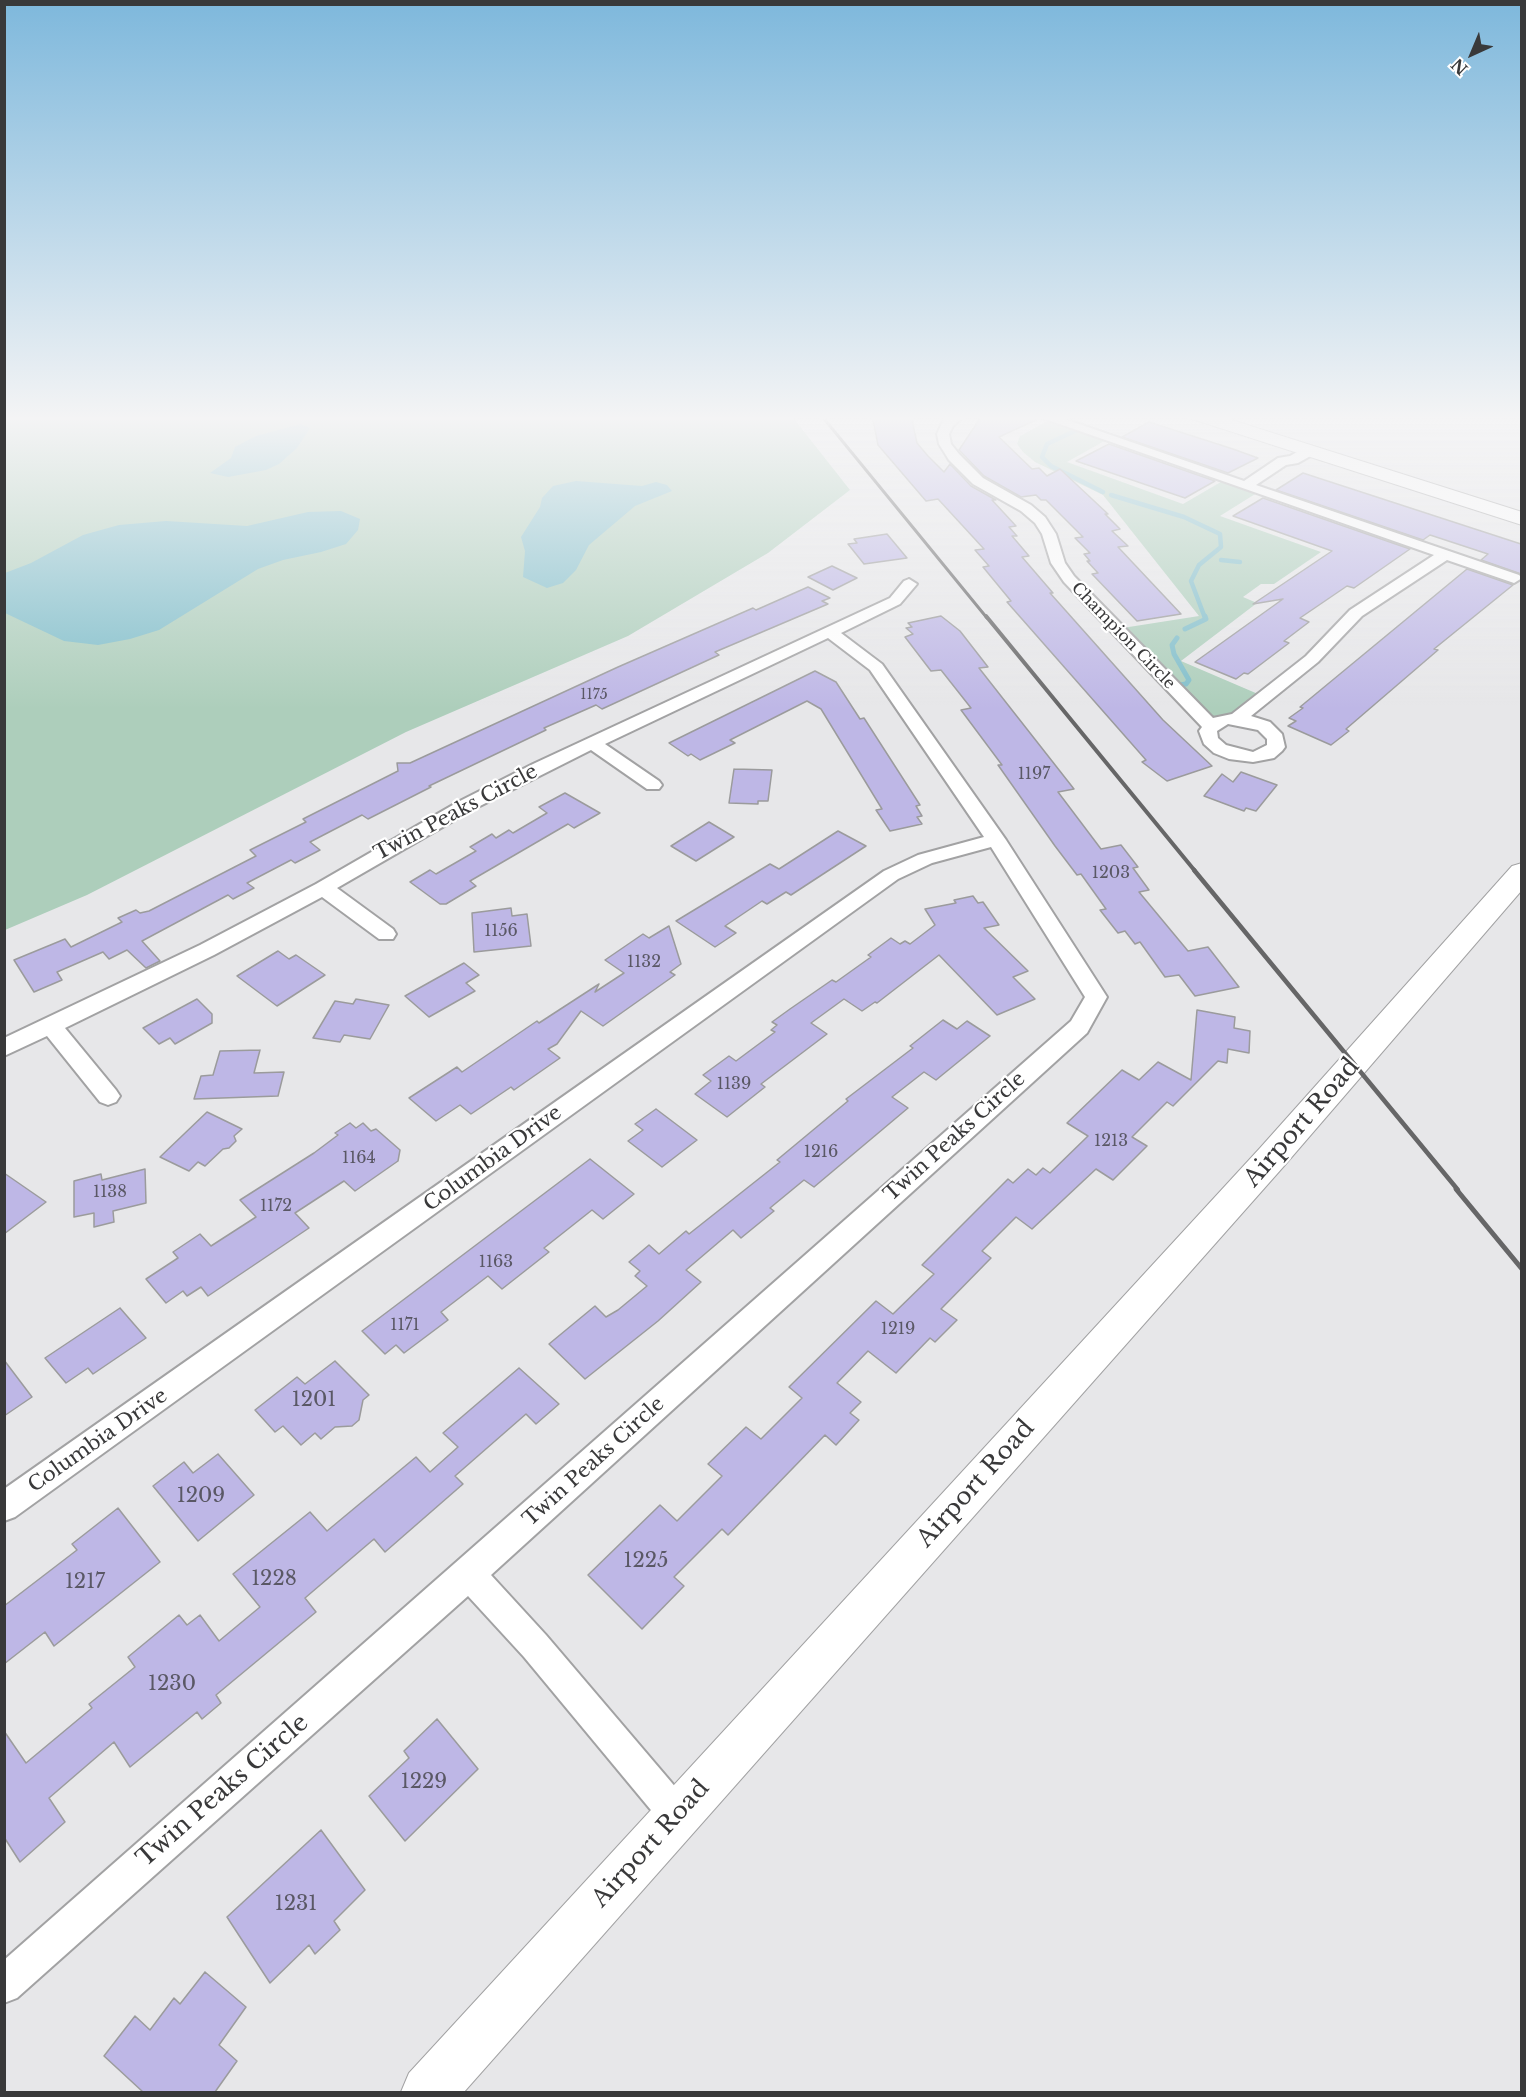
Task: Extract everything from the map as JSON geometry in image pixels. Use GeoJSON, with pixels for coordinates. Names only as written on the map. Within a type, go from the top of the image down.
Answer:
{"type":"FeatureCollection","features":[{"type":"Feature","properties":{"kind":"main road"},"geometry":{"type":"LineString","coordinates":[[1500,513],[1521,519]]}},
{"type":"Feature","properties":{"kind":"main road","name":"Airport Road"},"geometry":{"type":"LineString","coordinates":[[428,2092],[1272,1157],[1521,872]]}},
{"type":"Feature","properties":{"kind":"street","name":"Champion Circle"},"geometry":{"type":"LineString","coordinates":[[1032,513],[1040,520],[1049,534],[1058,563],[1069,579],[1211,726]]}},
{"type":"Feature","properties":{"kind":"street"},"geometry":{"type":"LineString","coordinates":[[1324,513],[1514,578]]}},
{"type":"Feature","properties":{"kind":"street"},"geometry":{"type":"LineString","coordinates":[[1238,719],[1312,659],[1356,614],[1446,554]]}},
{"type":"Feature","properties":{"kind":"street","name":"Twin Peaks Circle"},"geometry":{"type":"LineString","coordinates":[[4,1048],[52,1027],[207,950],[323,888],[465,806],[756,665],[831,633],[895,601],[909,585]]}},
{"type":"Feature","properties":{"kind":"street","name":"Twin Peaks Circle"},"geometry":{"type":"LineString","coordinates":[[4,1984],[469,1574],[1079,1027],[1096,997],[996,840],[876,667],[831,633]]}},
{"type":"Feature","properties":{"kind":"street"},"geometry":{"type":"LineString","coordinates":[[1238,719],[1254,722],[1268,729],[1277,741],[1274,750],[1258,756],[1230,753],[1210,740],[1207,734],[1211,726],[1222,720],[1238,719]]}},
{"type":"Feature","properties":{"kind":"street"},"geometry":{"type":"LineString","coordinates":[[593,744],[653,785]]}},
{"type":"Feature","properties":{"kind":"street","name":"Columbia Drive"},"geometry":{"type":"LineString","coordinates":[[4,1507],[891,875],[924,859],[996,840]]}},
{"type":"Feature","properties":{"kind":"street"},"geometry":{"type":"LineString","coordinates":[[323,888],[386,934]]}},
{"type":"Feature","properties":{"kind":"street"},"geometry":{"type":"LineString","coordinates":[[52,1027],[108,1096]]}},
{"type":"Feature","properties":{"kind":"street"},"geometry":{"type":"LineString","coordinates":[[469,1574],[535,1646],[677,1815]]}},
{"type":"Feature","properties":{"kind":"green space"},"geometry":{"type":"Polygon","coordinates":[[[5,513],[820,513],[768,553],[628,636],[406,732],[87,895],[5,930],[5,513]]]}},
{"type":"Feature","properties":{"kind":"green space"},"geometry":{"type":"Polygon","coordinates":[[[1117,513],[1225,513],[1220,516],[1321,552],[1274,584],[1261,584],[1243,597],[1257,603],[1181,661],[1265,697],[1237,719],[1214,723],[1116,629],[1199,616],[1117,513]]]}},
{"type":"Feature","properties":{"kind":"water"},"geometry":{"type":"Polygon","coordinates":[[[304,513],[345,513],[360,519],[358,530],[346,544],[283,560],[258,569],[159,630],[130,639],[98,645],[64,641],[5,613],[5,573],[31,563],[83,535],[119,525],[166,521],[247,526],[304,513]]]}},
{"type":"Feature","properties":{"kind":"water"},"geometry":{"type":"Polygon","coordinates":[[[536,513],[627,513],[589,545],[576,570],[563,583],[547,588],[523,577],[525,551],[521,537],[536,513]]]}},
{"type":"Feature","properties":{"kind":"building"},"geometry":{"type":"Polygon","coordinates":[[[951,513],[1004,513],[1016,526],[1009,527],[1017,536],[1012,536],[1029,556],[1022,557],[1053,593],[1050,593],[1163,720],[1212,766],[1167,781],[1142,762],[1146,760],[1007,602],[1011,601],[983,567],[989,566],[975,550],[984,549],[951,513]]]}},
{"type":"Feature","properties":{"kind":"building"},"geometry":{"type":"Polygon","coordinates":[[[1059,513],[1107,513],[1105,514],[1120,529],[1112,531],[1128,546],[1118,547],[1181,614],[1137,621],[1092,574],[1098,573],[1084,554],[1090,553],[1075,538],[1083,537],[1059,513]]]}},
{"type":"Feature","properties":{"kind":"building"},"geometry":{"type":"Polygon","coordinates":[[[1238,513],[1306,513],[1410,549],[1354,588],[1347,586],[1300,618],[1309,622],[1284,641],[1289,643],[1248,674],[1244,673],[1236,679],[1195,662],[1283,599],[1253,604],[1332,551],[1233,516],[1238,513]]]}},
{"type":"Feature","properties":{"kind":"building"},"geometry":{"type":"Polygon","coordinates":[[[1343,513],[1425,513],[1521,544],[1521,574],[1481,560],[1488,554],[1430,535],[1423,540],[1343,513]]]}},
{"type":"Feature","properties":{"kind":"building"},"geometry":{"type":"Polygon","coordinates":[[[887,534],[907,558],[864,564],[848,544],[857,543],[854,539],[887,534]]]}},
{"type":"Feature","properties":{"kind":"building"},"geometry":{"type":"Polygon","coordinates":[[[832,566],[857,578],[833,590],[808,577],[832,566]]]}},
{"type":"Feature","properties":{"kind":"building"},"geometry":{"type":"Polygon","coordinates":[[[1467,569],[1513,585],[1434,649],[1438,650],[1346,729],[1349,731],[1331,745],[1288,726],[1296,721],[1289,718],[1303,708],[1300,707],[1467,569]]]}},
{"type":"Feature","properties":{"kind":"building"},"geometry":{"type":"Polygon","coordinates":[[[808,587],[830,598],[822,601],[828,604],[715,652],[719,655],[602,709],[596,705],[544,728],[546,730],[429,786],[431,787],[368,819],[362,815],[310,842],[320,850],[295,863],[291,860],[247,883],[254,888],[233,899],[228,895],[142,941],[160,961],[146,968],[127,950],[109,959],[103,952],[57,972],[62,980],[34,992],[14,960],[65,939],[71,947],[122,922],[118,918],[136,910],[140,913],[149,911],[256,856],[250,850],[306,822],[303,819],[398,771],[397,763],[410,763],[618,667],[753,608],[756,610],[808,587]]]}},
{"type":"Feature","properties":{"kind":"building"},"geometry":{"type":"Polygon","coordinates":[[[941,616],[960,631],[988,667],[979,668],[1074,789],[1058,792],[1101,849],[1121,845],[1138,867],[1133,868],[1149,890],[1139,892],[1188,951],[1208,947],[1239,987],[1195,996],[1179,975],[1165,977],[1140,942],[1135,944],[1125,931],[1118,933],[1100,910],[1106,909],[1081,874],[1077,875],[1055,846],[998,765],[1002,765],[961,710],[971,708],[941,670],[931,671],[905,637],[913,634],[906,628],[912,627],[908,623],[941,616]]]}},
{"type":"Feature","properties":{"kind":"building"},"geometry":{"type":"Polygon","coordinates":[[[815,671],[836,682],[860,719],[864,718],[920,805],[916,806],[922,816],[917,817],[922,824],[890,831],[876,810],[882,809],[821,709],[807,701],[730,740],[735,743],[700,760],[691,754],[688,756],[669,743],[815,671]]]}},
{"type":"Feature","properties":{"kind":"building"},"geometry":{"type":"Polygon","coordinates":[[[734,769],[772,770],[768,801],[758,801],[758,804],[729,803],[734,769]]]}},
{"type":"Feature","properties":{"kind":"building"},"geometry":{"type":"Polygon","coordinates":[[[1241,772],[1277,785],[1256,811],[1246,808],[1244,811],[1204,796],[1222,774],[1233,782],[1241,772]]]}},
{"type":"Feature","properties":{"kind":"building"},"geometry":{"type":"Polygon","coordinates":[[[565,793],[600,813],[574,828],[568,824],[470,881],[476,886],[446,904],[440,904],[410,882],[430,870],[436,874],[476,851],[470,847],[492,834],[496,838],[509,830],[513,833],[547,813],[539,807],[565,793]]]}},
{"type":"Feature","properties":{"kind":"building"},"geometry":{"type":"Polygon","coordinates":[[[709,822],[734,837],[696,861],[671,846],[709,822]]]}},
{"type":"Feature","properties":{"kind":"building"},"geometry":{"type":"Polygon","coordinates":[[[838,831],[866,846],[791,895],[786,892],[767,904],[762,901],[725,926],[736,933],[715,947],[676,921],[770,864],[779,869],[838,831]]]}},
{"type":"Feature","properties":{"kind":"building"},"geometry":{"type":"Polygon","coordinates":[[[973,896],[978,903],[983,902],[999,925],[984,928],[1028,971],[1013,977],[1035,999],[997,1015],[939,955],[877,1003],[875,1002],[862,1011],[844,999],[811,1023],[827,1034],[761,1084],[765,1087],[727,1117],[695,1094],[711,1081],[703,1075],[729,1056],[736,1061],[775,1032],[771,1030],[777,1025],[772,1022],[790,1009],[832,980],[836,982],[871,957],[868,955],[891,938],[900,944],[905,941],[910,944],[935,925],[925,909],[956,903],[954,900],[973,896]]]}},
{"type":"Feature","properties":{"kind":"building"},"geometry":{"type":"Polygon","coordinates":[[[511,908],[512,916],[527,914],[531,946],[474,952],[472,913],[511,908]]]}},
{"type":"Feature","properties":{"kind":"building"},"geometry":{"type":"Polygon","coordinates":[[[669,926],[681,964],[670,972],[675,975],[603,1026],[581,1011],[557,1044],[548,1049],[560,1058],[514,1090],[511,1087],[471,1114],[460,1105],[436,1121],[409,1098],[457,1067],[462,1072],[537,1021],[539,1023],[599,984],[595,992],[624,973],[605,960],[643,934],[649,938],[669,926]]]}},
{"type":"Feature","properties":{"kind":"building"},"geometry":{"type":"Polygon","coordinates":[[[278,951],[289,959],[296,955],[325,975],[277,1006],[237,976],[278,951]]]}},
{"type":"Feature","properties":{"kind":"building"},"geometry":{"type":"Polygon","coordinates":[[[464,963],[479,975],[466,983],[475,991],[429,1017],[405,996],[464,963]]]}},
{"type":"Feature","properties":{"kind":"building"},"geometry":{"type":"Polygon","coordinates":[[[197,999],[212,1014],[212,1023],[175,1044],[170,1038],[159,1044],[143,1028],[197,999]]]}},
{"type":"Feature","properties":{"kind":"building"},"geometry":{"type":"Polygon","coordinates":[[[356,999],[389,1005],[370,1039],[344,1035],[340,1042],[313,1038],[335,1001],[353,1004],[356,999]]]}},
{"type":"Feature","properties":{"kind":"building"},"geometry":{"type":"Polygon","coordinates":[[[1197,1010],[1235,1017],[1234,1028],[1250,1031],[1249,1053],[1228,1049],[1227,1063],[1218,1061],[1173,1106],[1167,1102],[1132,1137],[1147,1146],[1113,1180],[1096,1169],[1032,1229],[1016,1217],[982,1251],[991,1258],[941,1309],[957,1320],[935,1342],[930,1338],[896,1373],[868,1351],[837,1383],[861,1402],[850,1413],[859,1420],[836,1445],[825,1435],[728,1535],[722,1529],[674,1577],[684,1586],[642,1629],[588,1575],[660,1505],[677,1521],[722,1476],[708,1464],[746,1427],[761,1439],[802,1398],[789,1387],[876,1301],[893,1314],[934,1274],[922,1265],[1008,1179],[1013,1183],[1028,1169],[1036,1175],[1043,1168],[1050,1173],[1088,1136],[1067,1123],[1122,1070],[1139,1080],[1158,1062],[1191,1080],[1197,1010]]]}},
{"type":"Feature","properties":{"kind":"building"},"geometry":{"type":"Polygon","coordinates":[[[943,1020],[957,1029],[967,1021],[990,1036],[936,1080],[924,1072],[892,1097],[908,1108],[814,1187],[804,1180],[770,1208],[774,1211],[741,1238],[733,1230],[686,1270],[701,1282],[658,1321],[585,1379],[549,1344],[595,1306],[606,1317],[618,1310],[647,1286],[635,1276],[640,1271],[629,1262],[649,1245],[659,1254],[686,1231],[689,1234],[780,1162],[777,1160],[848,1101],[846,1099],[913,1048],[910,1046],[943,1020]]]}},
{"type":"Feature","properties":{"kind":"building"},"geometry":{"type":"Polygon","coordinates":[[[260,1050],[254,1073],[284,1072],[278,1096],[194,1099],[201,1076],[213,1075],[220,1051],[260,1050]]]}},
{"type":"Feature","properties":{"kind":"building"},"geometry":{"type":"Polygon","coordinates":[[[656,1109],[697,1140],[662,1167],[628,1141],[643,1130],[635,1124],[656,1109]]]}},
{"type":"Feature","properties":{"kind":"building"},"geometry":{"type":"Polygon","coordinates":[[[207,1112],[242,1129],[234,1136],[236,1141],[229,1148],[223,1149],[205,1166],[198,1162],[189,1171],[160,1157],[207,1112]]]}},
{"type":"Feature","properties":{"kind":"building"},"geometry":{"type":"Polygon","coordinates":[[[350,1123],[356,1128],[363,1123],[371,1131],[376,1129],[400,1150],[398,1161],[355,1191],[344,1181],[295,1213],[309,1228],[208,1296],[201,1287],[187,1296],[183,1291],[166,1303],[146,1279],[178,1258],[173,1252],[200,1234],[211,1246],[256,1217],[240,1200],[314,1153],[338,1135],[335,1133],[350,1123]]]}},
{"type":"Feature","properties":{"kind":"building"},"geometry":{"type":"Polygon","coordinates":[[[590,1159],[634,1194],[603,1219],[592,1210],[544,1248],[549,1252],[502,1289],[488,1276],[441,1312],[448,1320],[404,1353],[396,1345],[385,1354],[362,1331],[590,1159]]]}},
{"type":"Feature","properties":{"kind":"building"},"geometry":{"type":"Polygon","coordinates":[[[145,1169],[146,1203],[113,1211],[114,1222],[94,1227],[94,1213],[74,1217],[74,1181],[101,1174],[102,1180],[145,1169]]]}},
{"type":"Feature","properties":{"kind":"building"},"geometry":{"type":"Polygon","coordinates":[[[4,1173],[46,1202],[4,1234],[4,1173]]]}},
{"type":"Feature","properties":{"kind":"building"},"geometry":{"type":"Polygon","coordinates":[[[120,1308],[146,1338],[93,1374],[88,1368],[66,1383],[45,1358],[120,1308]]]}},
{"type":"Feature","properties":{"kind":"building"},"geometry":{"type":"Polygon","coordinates":[[[4,1360],[32,1397],[4,1416],[4,1360]]]}},
{"type":"Feature","properties":{"kind":"building"},"geometry":{"type":"Polygon","coordinates":[[[335,1361],[369,1395],[363,1400],[359,1420],[352,1426],[335,1427],[321,1439],[315,1433],[301,1445],[283,1426],[275,1432],[255,1410],[297,1377],[305,1384],[335,1361]]]}},
{"type":"Feature","properties":{"kind":"building"},"geometry":{"type":"Polygon","coordinates":[[[519,1368],[559,1404],[536,1424],[526,1414],[455,1476],[463,1484],[385,1552],[374,1539],[305,1598],[316,1612],[216,1695],[221,1703],[202,1719],[197,1712],[130,1767],[114,1742],[49,1798],[65,1822],[20,1862],[4,1837],[4,1731],[26,1763],[92,1708],[89,1704],[135,1667],[128,1657],[179,1615],[187,1625],[200,1615],[219,1641],[260,1607],[233,1574],[310,1512],[327,1531],[416,1457],[430,1472],[458,1447],[443,1433],[519,1368]]]}},
{"type":"Feature","properties":{"kind":"building"},"geometry":{"type":"Polygon","coordinates":[[[218,1454],[254,1495],[198,1541],[153,1486],[184,1462],[193,1473],[218,1454]]]}},
{"type":"Feature","properties":{"kind":"building"},"geometry":{"type":"Polygon","coordinates":[[[118,1508],[160,1562],[54,1646],[45,1632],[4,1664],[4,1606],[77,1550],[72,1544],[118,1508]]]}},
{"type":"Feature","properties":{"kind":"building"},"geometry":{"type":"Polygon","coordinates":[[[437,1719],[478,1769],[405,1841],[369,1796],[409,1758],[404,1751],[437,1719]]]}},
{"type":"Feature","properties":{"kind":"building"},"geometry":{"type":"Polygon","coordinates":[[[321,1830],[365,1890],[334,1921],[340,1930],[315,1954],[309,1945],[270,1983],[227,1917],[321,1830]]]}},
{"type":"Feature","properties":{"kind":"building"},"geometry":{"type":"Polygon","coordinates":[[[205,1972],[246,2007],[219,2045],[237,2061],[215,2092],[143,2092],[104,2056],[135,2016],[150,2030],[174,1998],[180,2004],[205,1972]]]}},
{"type":"Feature","properties":{"kind":"waterway"},"geometry":{"type":"LineString","coordinates":[[1170,513],[1220,534],[1221,547],[1199,565],[1191,581],[1205,618]]}},
{"type":"Feature","properties":{"kind":"waterway"},"geometry":{"type":"LineString","coordinates":[[1221,560],[1240,562]]}},
{"type":"Feature","properties":{"kind":"waterway"},"geometry":{"type":"LineString","coordinates":[[1185,629],[1206,619],[1205,616]]}},
{"type":"Feature","properties":{"kind":"waterway"},"geometry":{"type":"LineString","coordinates":[[1173,686],[1186,684],[1189,680],[1174,654],[1172,645],[1177,638]]}},
{"type":"Feature","properties":{"kind":"railway"},"geometry":{"type":"LineString","coordinates":[[901,513],[987,618]]}},
{"type":"Feature","properties":{"kind":"railway"},"geometry":{"type":"LineString","coordinates":[[986,616],[1195,871]]}},
{"type":"Feature","properties":{"kind":"railway"},"geometry":{"type":"LineString","coordinates":[[1194,870],[1458,1190]]}},
{"type":"Feature","properties":{"kind":"railway"},"geometry":{"type":"LineString","coordinates":[[1456,1189],[1522,1269]]}}]}
